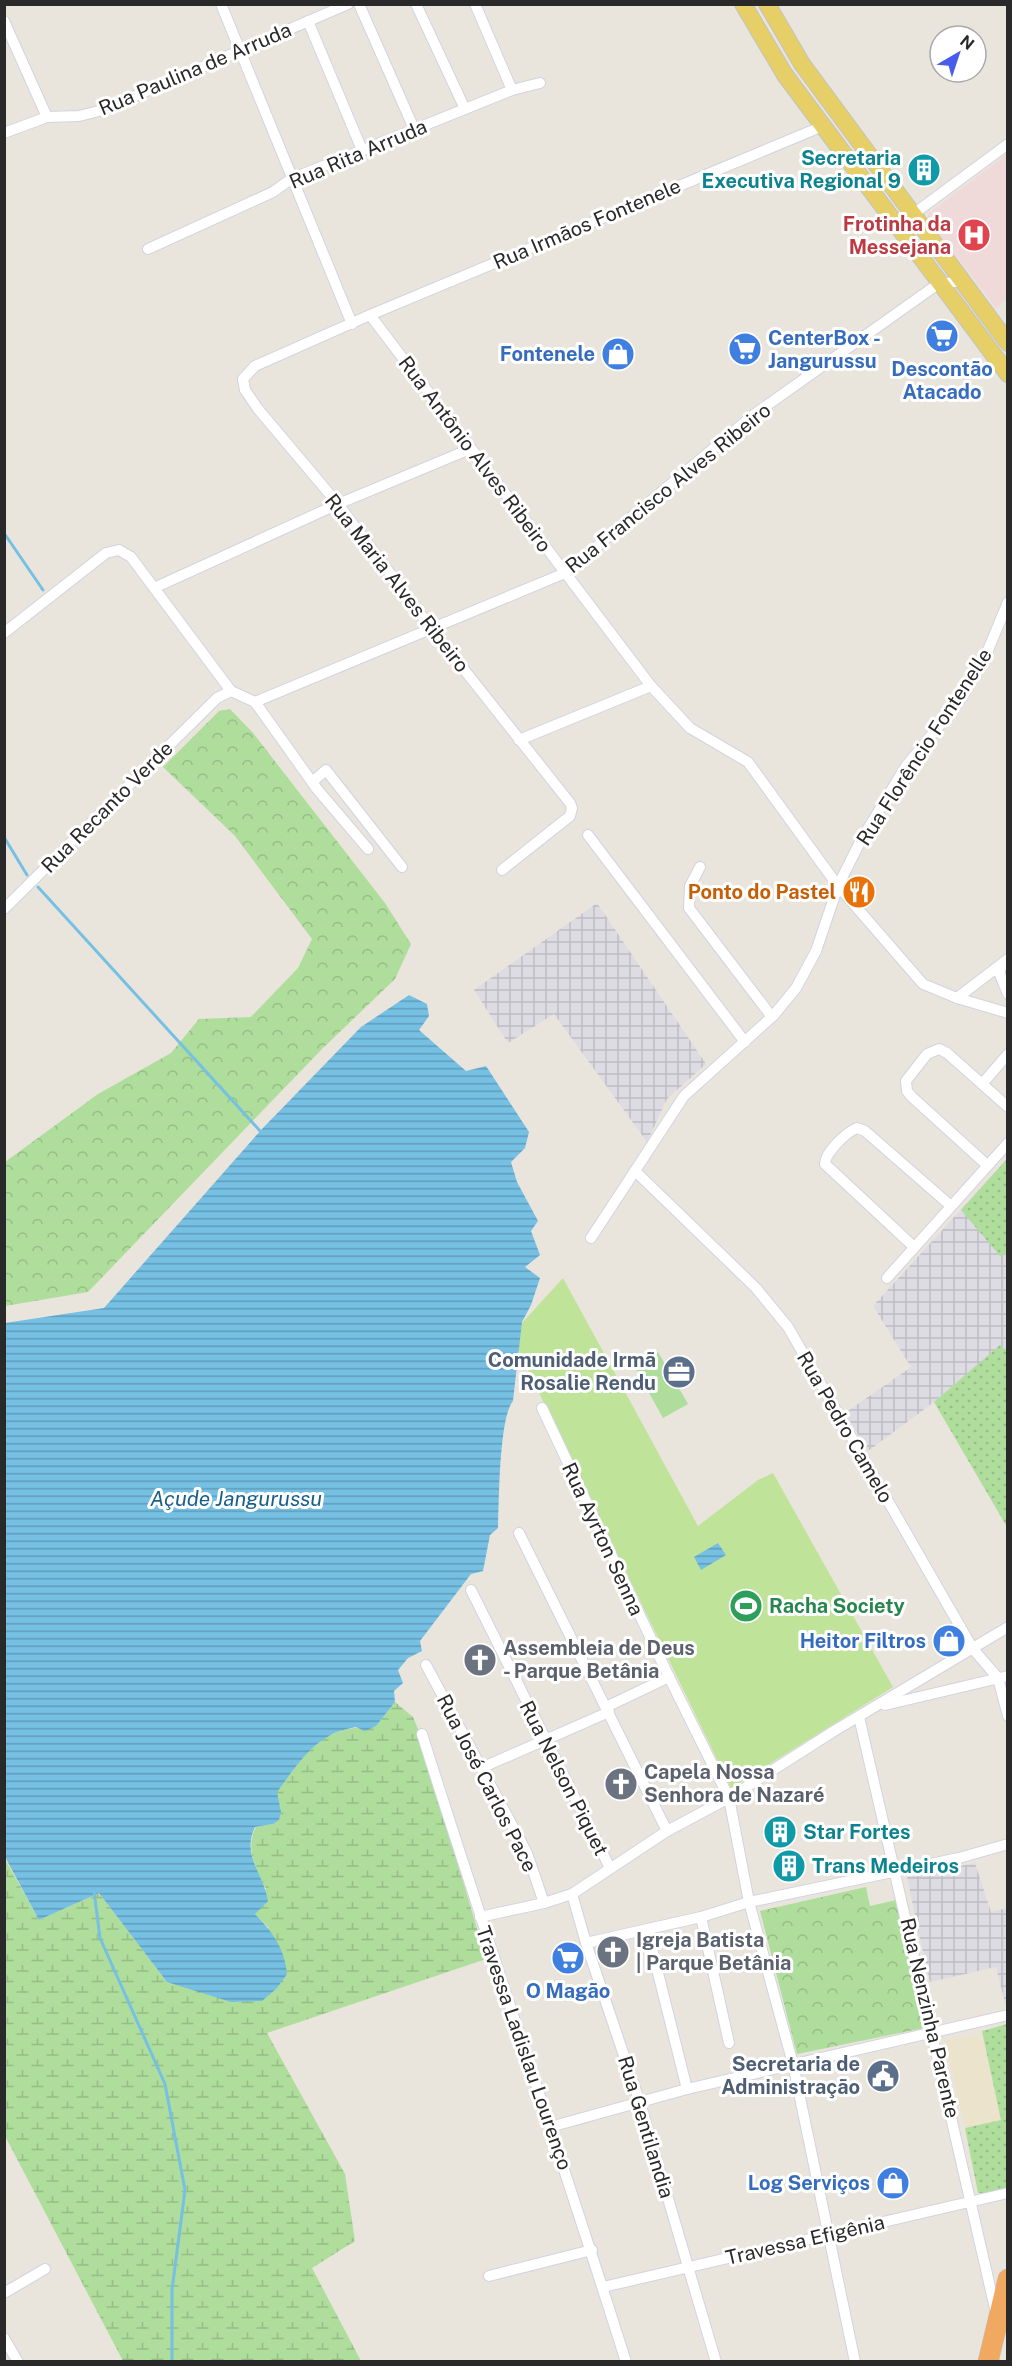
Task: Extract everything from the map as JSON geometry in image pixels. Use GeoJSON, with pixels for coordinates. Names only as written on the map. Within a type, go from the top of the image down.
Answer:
{"type":"FeatureCollection","features":[{"type":"Feature","properties":{"kind":"highway"},"geometry":{"type":"LineString","coordinates":[[988,2361],[1008,2279]]}},
{"type":"Feature","properties":{"kind":"main road"},"geometry":{"type":"LineString","coordinates":[[743,4],[785,75],[1008,374]]}},
{"type":"Feature","properties":{"kind":"main road"},"geometry":{"type":"LineString","coordinates":[[774,7],[802,64],[1008,343]]}},
{"type":"Feature","properties":{"kind":"main road"},"geometry":{"type":"LineString","coordinates":[[785,75],[802,64]]}},
{"type":"Feature","properties":{"kind":"main road"},"geometry":{"type":"LineString","coordinates":[[837,145],[853,134]]}},
{"type":"Feature","properties":{"kind":"street"},"geometry":{"type":"LineString","coordinates":[[221,4],[352,324]]}},
{"type":"Feature","properties":{"kind":"street","name":"Rua Paulina de Arruda"},"geometry":{"type":"LineString","coordinates":[[4,134],[48,117],[80,116],[103,110],[348,4]]}},
{"type":"Feature","properties":{"kind":"street"},"geometry":{"type":"LineString","coordinates":[[359,4],[415,131]]}},
{"type":"Feature","properties":{"kind":"street"},"geometry":{"type":"LineString","coordinates":[[416,4],[465,109]]}},
{"type":"Feature","properties":{"kind":"street"},"geometry":{"type":"LineString","coordinates":[[475,4],[512,90]]}},
{"type":"Feature","properties":{"kind":"street"},"geometry":{"type":"LineString","coordinates":[[4,21],[23,68],[48,117]]}},
{"type":"Feature","properties":{"kind":"street"},"geometry":{"type":"LineString","coordinates":[[308,21],[362,150]]}},
{"type":"Feature","properties":{"kind":"street","name":"Rua Rita Arruda"},"geometry":{"type":"LineString","coordinates":[[148,249],[273,192],[291,179],[512,90],[540,83]]}},
{"type":"Feature","properties":{"kind":"street","name":"Rua Irmãos Fontenele"},"geometry":{"type":"LineString","coordinates":[[352,324],[823,126]]}},
{"type":"Feature","properties":{"kind":"street"},"geometry":{"type":"LineString","coordinates":[[912,215],[1008,144]]}},
{"type":"Feature","properties":{"kind":"street"},"geometry":{"type":"LineString","coordinates":[[939,284],[962,282]]}},
{"type":"Feature","properties":{"kind":"street","name":"Rua Francisco Alves Ribeiro"},"geometry":{"type":"LineString","coordinates":[[255,702],[565,573],[752,416],[939,284]]}},
{"type":"Feature","properties":{"kind":"street","name":"Rua Antônio Alves Ribeiro"},"geometry":{"type":"LineString","coordinates":[[370,315],[651,686],[696,733],[748,762],[838,886],[924,984],[957,998],[1008,1014]]}},
{"type":"Feature","properties":{"kind":"street","name":"Rua Maria Alves Ribeiro"},"geometry":{"type":"LineString","coordinates":[[352,324],[255,366],[243,379],[245,390],[258,409],[338,504],[431,628],[570,803],[572,812],[501,870]]}},
{"type":"Feature","properties":{"kind":"street"},"geometry":{"type":"LineString","coordinates":[[154,588],[338,504],[470,449]]}},
{"type":"Feature","properties":{"kind":"street"},"geometry":{"type":"LineString","coordinates":[[4,633],[114,549],[131,557],[231,691],[255,702],[312,782],[368,849]]}},
{"type":"Feature","properties":{"kind":"street","name":"Rua Florêncio Fontenelle"},"geometry":{"type":"LineString","coordinates":[[591,1238],[684,1096],[705,1074],[772,1017],[807,970],[838,886],[860,842],[906,766],[958,703],[973,679],[1008,602]]}},
{"type":"Feature","properties":{"kind":"street"},"geometry":{"type":"LineString","coordinates":[[519,740],[651,686]]}},
{"type":"Feature","properties":{"kind":"street","name":"Rua Recanto Verde"},"geometry":{"type":"LineString","coordinates":[[4,909],[208,705],[223,693],[231,691]]}},
{"type":"Feature","properties":{"kind":"street"},"geometry":{"type":"LineString","coordinates":[[312,782],[326,770],[402,867]]}},
{"type":"Feature","properties":{"kind":"street"},"geometry":{"type":"LineString","coordinates":[[588,835],[745,1042]]}},
{"type":"Feature","properties":{"kind":"street"},"geometry":{"type":"LineString","coordinates":[[700,867],[690,886],[689,908],[772,1017]]}},
{"type":"Feature","properties":{"kind":"street"},"geometry":{"type":"LineString","coordinates":[[957,998],[1006,960]]}},
{"type":"Feature","properties":{"kind":"street"},"geometry":{"type":"LineString","coordinates":[[1006,960],[999,972],[1008,994]]}},
{"type":"Feature","properties":{"kind":"street"},"geometry":{"type":"LineString","coordinates":[[987,1165],[912,1097],[905,1086],[910,1075],[933,1050],[939,1049],[1008,1107]]}},
{"type":"Feature","properties":{"kind":"street"},"geometry":{"type":"LineString","coordinates":[[982,1084],[1008,1054]]}},
{"type":"Feature","properties":{"kind":"street"},"geometry":{"type":"LineString","coordinates":[[913,1246],[826,1166],[824,1162],[827,1156],[852,1130],[865,1131],[951,1206]]}},
{"type":"Feature","properties":{"kind":"street"},"geometry":{"type":"LineString","coordinates":[[886,1278],[1008,1143]]}},
{"type":"Feature","properties":{"kind":"street","name":"Rua Pedro Camelo"},"geometry":{"type":"LineString","coordinates":[[635,1171],[756,1288],[788,1327],[973,1649],[1003,1677],[1008,1716]]}},
{"type":"Feature","properties":{"kind":"street","name":"Rua Ayrton Senna"},"geometry":{"type":"LineString","coordinates":[[542,1408],[729,1798],[749,1902],[792,2064],[855,2361]]}},
{"type":"Feature","properties":{"kind":"street"},"geometry":{"type":"LineString","coordinates":[[519,1533],[667,1831]]}},
{"type":"Feature","properties":{"kind":"street","name":"Rua Nelson Piquet"},"geometry":{"type":"LineString","coordinates":[[471,1590],[610,1868]]}},
{"type":"Feature","properties":{"kind":"street"},"geometry":{"type":"LineString","coordinates":[[480,1917],[544,1903],[572,1894],[667,1831],[729,1798],[1008,1627]]}},
{"type":"Feature","properties":{"kind":"street","name":"Rua José Carlos Pace"},"geometry":{"type":"LineString","coordinates":[[426,1665],[527,1853],[544,1903]]}},
{"type":"Feature","properties":{"kind":"street"},"geometry":{"type":"LineString","coordinates":[[481,1768],[608,1710],[669,1677]]}},
{"type":"Feature","properties":{"kind":"street"},"geometry":{"type":"LineString","coordinates":[[874,1708],[1003,1677]]}},
{"type":"Feature","properties":{"kind":"street","name":"Rua Nenzinha Parente"},"geometry":{"type":"LineString","coordinates":[[859,1717],[952,2112],[970,2203],[999,2319]]}},
{"type":"Feature","properties":{"kind":"street","name":"Travessa Ladislau Lourenço"},"geometry":{"type":"LineString","coordinates":[[422,1734],[480,1917],[592,2250],[626,2361]]}},
{"type":"Feature","properties":{"kind":"street"},"geometry":{"type":"LineString","coordinates":[[586,1943],[701,1917],[749,1902],[896,1872],[1008,1844]]}},
{"type":"Feature","properties":{"kind":"street","name":"Rua Gentilandia"},"geometry":{"type":"LineString","coordinates":[[572,1894],[586,1943],[640,2103],[716,2361]]}},
{"type":"Feature","properties":{"kind":"street"},"geometry":{"type":"LineString","coordinates":[[701,1917],[729,2043]]}},
{"type":"Feature","properties":{"kind":"street"},"geometry":{"type":"LineString","coordinates":[[647,1929],[687,2089]]}},
{"type":"Feature","properties":{"kind":"street"},"geometry":{"type":"LineString","coordinates":[[550,2127],[687,2089],[1008,2015]]}},
{"type":"Feature","properties":{"kind":"street","name":"Travessa Efigênia"},"geometry":{"type":"LineString","coordinates":[[603,2287],[970,2203],[1007,2191]]}},
{"type":"Feature","properties":{"kind":"street"},"geometry":{"type":"LineString","coordinates":[[489,2276],[592,2250]]}},
{"type":"Feature","properties":{"kind":"street"},"geometry":{"type":"LineString","coordinates":[[4,2293],[45,2269]]}},
{"type":"Feature","properties":{"kind":"street"},"geometry":{"type":"LineString","coordinates":[[4,2338],[18,2361]]}},
{"type":"Feature","properties":{"kind":"shaded area","name":"Frotinha da Messejana"},"geometry":{"type":"Polygon","coordinates":[[[1007,154],[1007,299],[996,308],[927,218],[928,214],[1007,154]]]}},
{"type":"Feature","properties":{"kind":"shaded area"},"geometry":{"type":"Polygon","coordinates":[[[597,903],[706,1064],[667,1099],[647,1142],[554,1014],[508,1043],[474,990],[597,903]]]}},
{"type":"Feature","properties":{"kind":"shaded area"},"geometry":{"type":"Polygon","coordinates":[[[1007,1159],[1007,1352],[1000,1346],[934,1402],[868,1451],[845,1413],[911,1367],[873,1306],[1007,1159]]]}},
{"type":"Feature","properties":{"kind":"shaded area"},"geometry":{"type":"Polygon","coordinates":[[[975,1863],[991,1912],[1007,1908],[1006,2007],[996,1967],[930,1982],[918,1930],[907,1877],[975,1863]]]}},
{"type":"Feature","properties":{"kind":"shaded area"},"geometry":{"type":"Polygon","coordinates":[[[983,2034],[1002,2120],[965,2128],[945,2041],[983,2034]]]}},
{"type":"Feature","properties":{"kind":"green space"},"geometry":{"type":"Polygon","coordinates":[[[230,709],[253,733],[385,903],[411,944],[395,979],[322,1049],[88,1292],[5,1306],[5,1162],[98,1094],[171,1053],[199,1019],[251,1017],[298,968],[312,939],[235,836],[163,767],[219,711],[230,709]]]}},
{"type":"Feature","properties":{"kind":"green space"},"geometry":{"type":"Polygon","coordinates":[[[1007,1159],[1007,1252],[1001,1257],[961,1210],[1007,1159]]]}},
{"type":"Feature","properties":{"kind":"green space","name":"Racha Society"},"geometry":{"type":"Polygon","coordinates":[[[563,1278],[698,1526],[758,1480],[773,1473],[893,1687],[731,1788],[511,1335],[563,1278]]]}},
{"type":"Feature","properties":{"kind":"green space"},"geometry":{"type":"Polygon","coordinates":[[[1000,1345],[1008,1352],[1007,1527],[934,1402],[1000,1345]]]}},
{"type":"Feature","properties":{"kind":"green space"},"geometry":{"type":"Polygon","coordinates":[[[658,1352],[688,1404],[663,1418],[634,1366],[658,1352]]]}},
{"type":"Feature","properties":{"kind":"green space"},"geometry":{"type":"Polygon","coordinates":[[[395,1702],[413,1717],[418,1729],[486,1959],[267,2033],[345,2174],[355,2241],[312,2268],[361,2361],[123,2361],[5,2136],[4,1857],[39,1920],[99,1893],[167,1982],[269,1928],[255,1914],[266,1889],[255,1867],[251,1851],[256,1827],[273,1824],[277,1792],[292,1769],[308,1752],[330,1735],[358,1727],[376,1726],[395,1702]]]}},
{"type":"Feature","properties":{"kind":"green space"},"geometry":{"type":"Polygon","coordinates":[[[866,1887],[870,1906],[896,1900],[924,2028],[797,2054],[760,1911],[866,1887]]]}},
{"type":"Feature","properties":{"kind":"green space"},"geometry":{"type":"Polygon","coordinates":[[[1007,2024],[1008,2187],[993,2193],[978,2193],[965,2128],[1001,2120],[982,2031],[1007,2024]]]}},
{"type":"Feature","properties":{"kind":"water","name":"Açude Jangurussu"},"geometry":{"type":"Polygon","coordinates":[[[409,995],[427,1004],[429,1016],[419,1030],[466,1071],[486,1066],[529,1132],[525,1148],[511,1162],[517,1182],[538,1221],[531,1231],[540,1255],[525,1267],[540,1278],[531,1305],[522,1322],[513,1401],[508,1410],[502,1441],[498,1528],[490,1535],[483,1571],[471,1574],[420,1641],[422,1651],[408,1658],[398,1670],[403,1683],[394,1691],[395,1702],[376,1726],[365,1731],[356,1727],[338,1731],[321,1741],[300,1761],[277,1792],[281,1812],[279,1820],[273,1824],[255,1827],[251,1837],[252,1856],[268,1901],[255,1914],[277,1941],[284,1956],[287,1974],[277,1988],[262,2001],[231,2002],[167,1982],[99,1893],[39,1920],[5,1857],[5,1323],[104,1308],[261,1130],[361,1027],[409,995]]]}},
{"type":"Feature","properties":{"kind":"water"},"geometry":{"type":"Polygon","coordinates":[[[718,1543],[726,1555],[701,1570],[694,1557],[718,1543]]]}},
{"type":"Feature","properties":{"kind":"waterway"},"geometry":{"type":"LineString","coordinates":[[4,533],[43,590]]}},
{"type":"Feature","properties":{"kind":"waterway"},"geometry":{"type":"LineString","coordinates":[[4,837],[27,875]]}},
{"type":"Feature","properties":{"kind":"waterway"},"geometry":{"type":"LineString","coordinates":[[38,887],[261,1132]]}},
{"type":"Feature","properties":{"kind":"waterway"},"geometry":{"type":"LineString","coordinates":[[94,1891],[100,1938],[165,2084],[185,2190],[172,2290],[172,2362]]}},
{"type":"Feature","properties":{"kind":"place","name":"Secretaria Executiva Regional 9"},"geometry":{"type":"Point","coordinates":[924,170]}},
{"type":"Feature","properties":{"kind":"place","name":"Frotinha da Messejana"},"geometry":{"type":"Point","coordinates":[974,235]}},
{"type":"Feature","properties":{"kind":"place","name":"Descontão Atacado"},"geometry":{"type":"Point","coordinates":[942,336]}},
{"type":"Feature","properties":{"kind":"place","name":"CenterBox - Jangurussu"},"geometry":{"type":"Point","coordinates":[745,349]}},
{"type":"Feature","properties":{"kind":"place","name":"Fontenele"},"geometry":{"type":"Point","coordinates":[618,354]}},
{"type":"Feature","properties":{"kind":"place","name":"Ponto do Pastel"},"geometry":{"type":"Point","coordinates":[859,892]}},
{"type":"Feature","properties":{"kind":"place","name":"Comunidade Irmã Rosalie Rendu"},"geometry":{"type":"Point","coordinates":[679,1372]}},
{"type":"Feature","properties":{"kind":"place","name":"Racha Society"},"geometry":{"type":"Point","coordinates":[746,1606]}},
{"type":"Feature","properties":{"kind":"place","name":"Heitor Filtros"},"geometry":{"type":"Point","coordinates":[949,1641]}},
{"type":"Feature","properties":{"kind":"place","name":"Assembleia de Deus - Parque Betânia"},"geometry":{"type":"Point","coordinates":[480,1660]}},
{"type":"Feature","properties":{"kind":"place","name":"Capela Nossa Senhora de Nazaré"},"geometry":{"type":"Point","coordinates":[621,1784]}},
{"type":"Feature","properties":{"kind":"place","name":"Star Fortes"},"geometry":{"type":"Point","coordinates":[780,1832]}},
{"type":"Feature","properties":{"kind":"place","name":"Trans Medeiros"},"geometry":{"type":"Point","coordinates":[789,1866]}},
{"type":"Feature","properties":{"kind":"place","name":"Igreja Batista | Parque Betânia"},"geometry":{"type":"Point","coordinates":[613,1952]}},
{"type":"Feature","properties":{"kind":"place","name":"O Magão"},"geometry":{"type":"Point","coordinates":[568,1958]}},
{"type":"Feature","properties":{"kind":"place","name":"Secretaria de Administração"},"geometry":{"type":"Point","coordinates":[883,2076]}},
{"type":"Feature","properties":{"kind":"place","name":"Log Serviços"},"geometry":{"type":"Point","coordinates":[893,2183]}}]}
